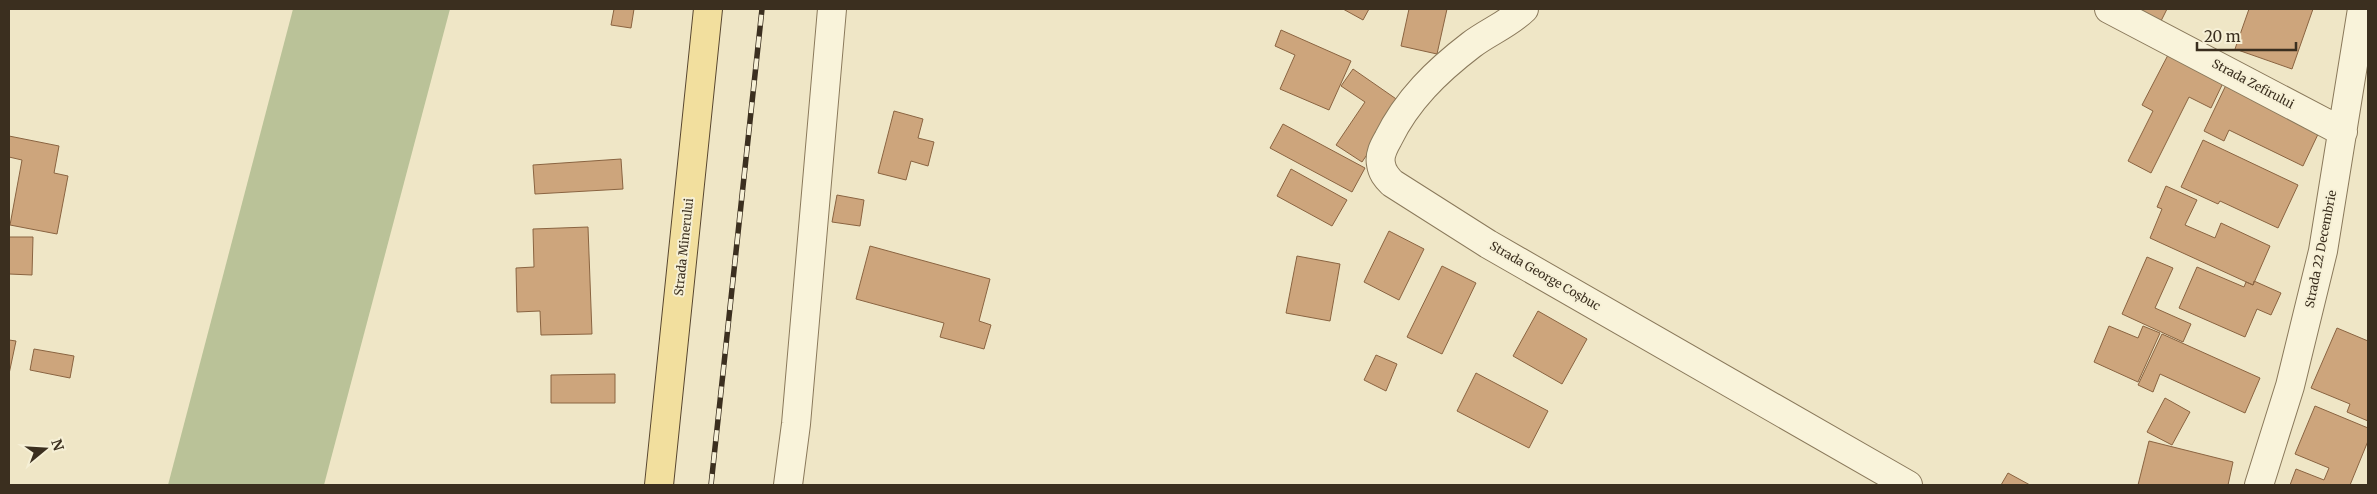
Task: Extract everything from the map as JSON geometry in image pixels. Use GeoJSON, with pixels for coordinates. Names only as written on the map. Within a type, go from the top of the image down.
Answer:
{"type":"FeatureCollection","features":[{"type":"Feature","properties":{"kind":"main road","name":"Strada Minerului"},"geometry":{"type":"LineString","coordinates":[[659,485],[708,9]]}},
{"type":"Feature","properties":{"kind":"street"},"geometry":{"type":"LineString","coordinates":[[788,485],[796,424],[832,9]]}},
{"type":"Feature","properties":{"kind":"street","name":"Strada George Coșbuc"},"geometry":{"type":"LineString","coordinates":[[1524,9],[1515,18],[1471,45],[1417,93],[1398,119],[1383,149],[1380,162],[1383,174],[1392,183],[1488,244],[1908,485]]}},
{"type":"Feature","properties":{"kind":"street","name":"Strada Zefirului"},"geometry":{"type":"LineString","coordinates":[[2109,9],[2343,132]]}},
{"type":"Feature","properties":{"kind":"street","name":"Strada 22 Decembrie"},"geometry":{"type":"LineString","coordinates":[[2260,485],[2290,386],[2323,251],[2362,9]]}},
{"type":"Feature","properties":{"kind":"green space"},"geometry":{"type":"Polygon","coordinates":[[[293,9],[450,9],[324,485],[168,485],[293,9]]]}},
{"type":"Feature","properties":{"kind":"building"},"geometry":{"type":"Polygon","coordinates":[[[614,9],[634,9],[631,28],[611,25],[614,9]]]}},
{"type":"Feature","properties":{"kind":"building"},"geometry":{"type":"Polygon","coordinates":[[[1343,9],[1369,9],[1363,20],[1343,9]]]}},
{"type":"Feature","properties":{"kind":"building"},"geometry":{"type":"Polygon","coordinates":[[[1409,9],[1447,9],[1437,54],[1401,46],[1409,9]]]}},
{"type":"Feature","properties":{"kind":"building"},"geometry":{"type":"Polygon","coordinates":[[[2137,9],[2167,9],[2161,21],[2137,9]]]}},
{"type":"Feature","properties":{"kind":"building"},"geometry":{"type":"Polygon","coordinates":[[[2249,9],[2313,9],[2292,69],[2235,49],[2249,9]]]}},
{"type":"Feature","properties":{"kind":"building"},"geometry":{"type":"Polygon","coordinates":[[[1281,30],[1351,61],[1329,110],[1280,89],[1295,55],[1275,46],[1281,30]]]}},
{"type":"Feature","properties":{"kind":"building"},"geometry":{"type":"Polygon","coordinates":[[[2168,55],[2223,83],[2211,108],[2189,97],[2151,173],[2128,161],[2153,111],[2142,105],[2168,55]]]}},
{"type":"Feature","properties":{"kind":"building"},"geometry":{"type":"Polygon","coordinates":[[[1353,69],[1402,103],[1362,162],[1336,145],[1365,102],[1341,86],[1353,69]]]}},
{"type":"Feature","properties":{"kind":"building"},"geometry":{"type":"Polygon","coordinates":[[[2226,85],[2320,130],[2303,166],[2229,130],[2224,141],[2204,131],[2226,85]]]}},
{"type":"Feature","properties":{"kind":"building"},"geometry":{"type":"Polygon","coordinates":[[[894,111],[923,119],[918,138],[934,142],[928,166],[911,161],[906,180],[878,173],[894,111]]]}},
{"type":"Feature","properties":{"kind":"building"},"geometry":{"type":"Polygon","coordinates":[[[1283,124],[1365,168],[1352,192],[1270,148],[1283,124]]]}},
{"type":"Feature","properties":{"kind":"building"},"geometry":{"type":"Polygon","coordinates":[[[9,136],[59,146],[54,173],[68,176],[57,234],[10,225],[22,160],[9,157],[9,136]]]}},
{"type":"Feature","properties":{"kind":"building"},"geometry":{"type":"Polygon","coordinates":[[[2203,140],[2298,185],[2278,228],[2220,201],[2218,204],[2181,187],[2203,140]]]}},
{"type":"Feature","properties":{"kind":"building"},"geometry":{"type":"Polygon","coordinates":[[[621,159],[623,189],[535,194],[533,165],[621,159]]]}},
{"type":"Feature","properties":{"kind":"building"},"geometry":{"type":"Polygon","coordinates":[[[1291,169],[1347,200],[1332,226],[1277,196],[1291,169]]]}},
{"type":"Feature","properties":{"kind":"building"},"geometry":{"type":"Polygon","coordinates":[[[2166,186],[2197,200],[2185,225],[2215,238],[2221,223],[2270,246],[2253,285],[2150,238],[2162,209],[2157,207],[2166,186]]]}},
{"type":"Feature","properties":{"kind":"building"},"geometry":{"type":"Polygon","coordinates":[[[837,195],[864,200],[860,226],[832,222],[837,195]]]}},
{"type":"Feature","properties":{"kind":"building"},"geometry":{"type":"Polygon","coordinates":[[[588,227],[592,334],[541,335],[540,311],[517,312],[516,268],[534,267],[533,229],[588,227]]]}},
{"type":"Feature","properties":{"kind":"building"},"geometry":{"type":"Polygon","coordinates":[[[1389,231],[1424,249],[1399,300],[1364,282],[1389,231]]]}},
{"type":"Feature","properties":{"kind":"building"},"geometry":{"type":"Polygon","coordinates":[[[9,237],[33,237],[32,275],[9,274],[9,237]]]}},
{"type":"Feature","properties":{"kind":"building"},"geometry":{"type":"Polygon","coordinates":[[[870,246],[990,279],[979,321],[991,325],[984,349],[940,337],[944,323],[856,299],[870,246]]]}},
{"type":"Feature","properties":{"kind":"building"},"geometry":{"type":"Polygon","coordinates":[[[1297,256],[1340,264],[1330,321],[1286,313],[1297,256]]]}},
{"type":"Feature","properties":{"kind":"building"},"geometry":{"type":"Polygon","coordinates":[[[2147,257],[2173,268],[2155,308],[2191,324],[2183,342],[2122,314],[2147,257]]]}},
{"type":"Feature","properties":{"kind":"building"},"geometry":{"type":"Polygon","coordinates":[[[1442,266],[1476,283],[1442,354],[1407,337],[1442,266]]]}},
{"type":"Feature","properties":{"kind":"building"},"geometry":{"type":"Polygon","coordinates":[[[2197,267],[2244,287],[2246,282],[2253,285],[2254,281],[2281,293],[2271,315],[2257,309],[2245,337],[2179,308],[2197,267]]]}},
{"type":"Feature","properties":{"kind":"building"},"geometry":{"type":"Polygon","coordinates":[[[1538,311],[1587,339],[1562,384],[1513,356],[1538,311]]]}},
{"type":"Feature","properties":{"kind":"building"},"geometry":{"type":"Polygon","coordinates":[[[2109,326],[2138,338],[2143,326],[2160,333],[2138,382],[2094,362],[2109,326]]]}},
{"type":"Feature","properties":{"kind":"building"},"geometry":{"type":"Polygon","coordinates":[[[2337,328],[2368,341],[2368,421],[2347,412],[2350,404],[2311,388],[2337,328]]]}},
{"type":"Feature","properties":{"kind":"building"},"geometry":{"type":"Polygon","coordinates":[[[2162,334],[2260,378],[2245,413],[2160,374],[2153,392],[2138,385],[2162,334]]]}},
{"type":"Feature","properties":{"kind":"building"},"geometry":{"type":"Polygon","coordinates":[[[9,340],[16,341],[9,374],[9,340]]]}},
{"type":"Feature","properties":{"kind":"building"},"geometry":{"type":"Polygon","coordinates":[[[34,349],[74,356],[70,378],[30,370],[34,349]]]}},
{"type":"Feature","properties":{"kind":"building"},"geometry":{"type":"Polygon","coordinates":[[[1376,355],[1397,364],[1386,391],[1364,380],[1376,355]]]}},
{"type":"Feature","properties":{"kind":"building"},"geometry":{"type":"Polygon","coordinates":[[[1476,373],[1548,411],[1529,448],[1457,411],[1476,373]]]}},
{"type":"Feature","properties":{"kind":"building"},"geometry":{"type":"Polygon","coordinates":[[[615,374],[615,403],[551,403],[551,375],[615,374]]]}},
{"type":"Feature","properties":{"kind":"building"},"geometry":{"type":"Polygon","coordinates":[[[2165,398],[2190,412],[2172,445],[2147,432],[2165,398]]]}},
{"type":"Feature","properties":{"kind":"building"},"geometry":{"type":"Polygon","coordinates":[[[2315,406],[2368,428],[2368,441],[2350,485],[2290,485],[2296,469],[2324,480],[2329,468],[2295,454],[2315,406]]]}},
{"type":"Feature","properties":{"kind":"building"},"geometry":{"type":"Polygon","coordinates":[[[2149,441],[2233,462],[2228,485],[2138,485],[2149,441]]]}},
{"type":"Feature","properties":{"kind":"building"},"geometry":{"type":"Polygon","coordinates":[[[2008,473],[2030,485],[2001,485],[2008,473]]]}},
{"type":"Feature","properties":{"kind":"railway"},"geometry":{"type":"LineString","coordinates":[[711,485],[762,9]]}}]}
